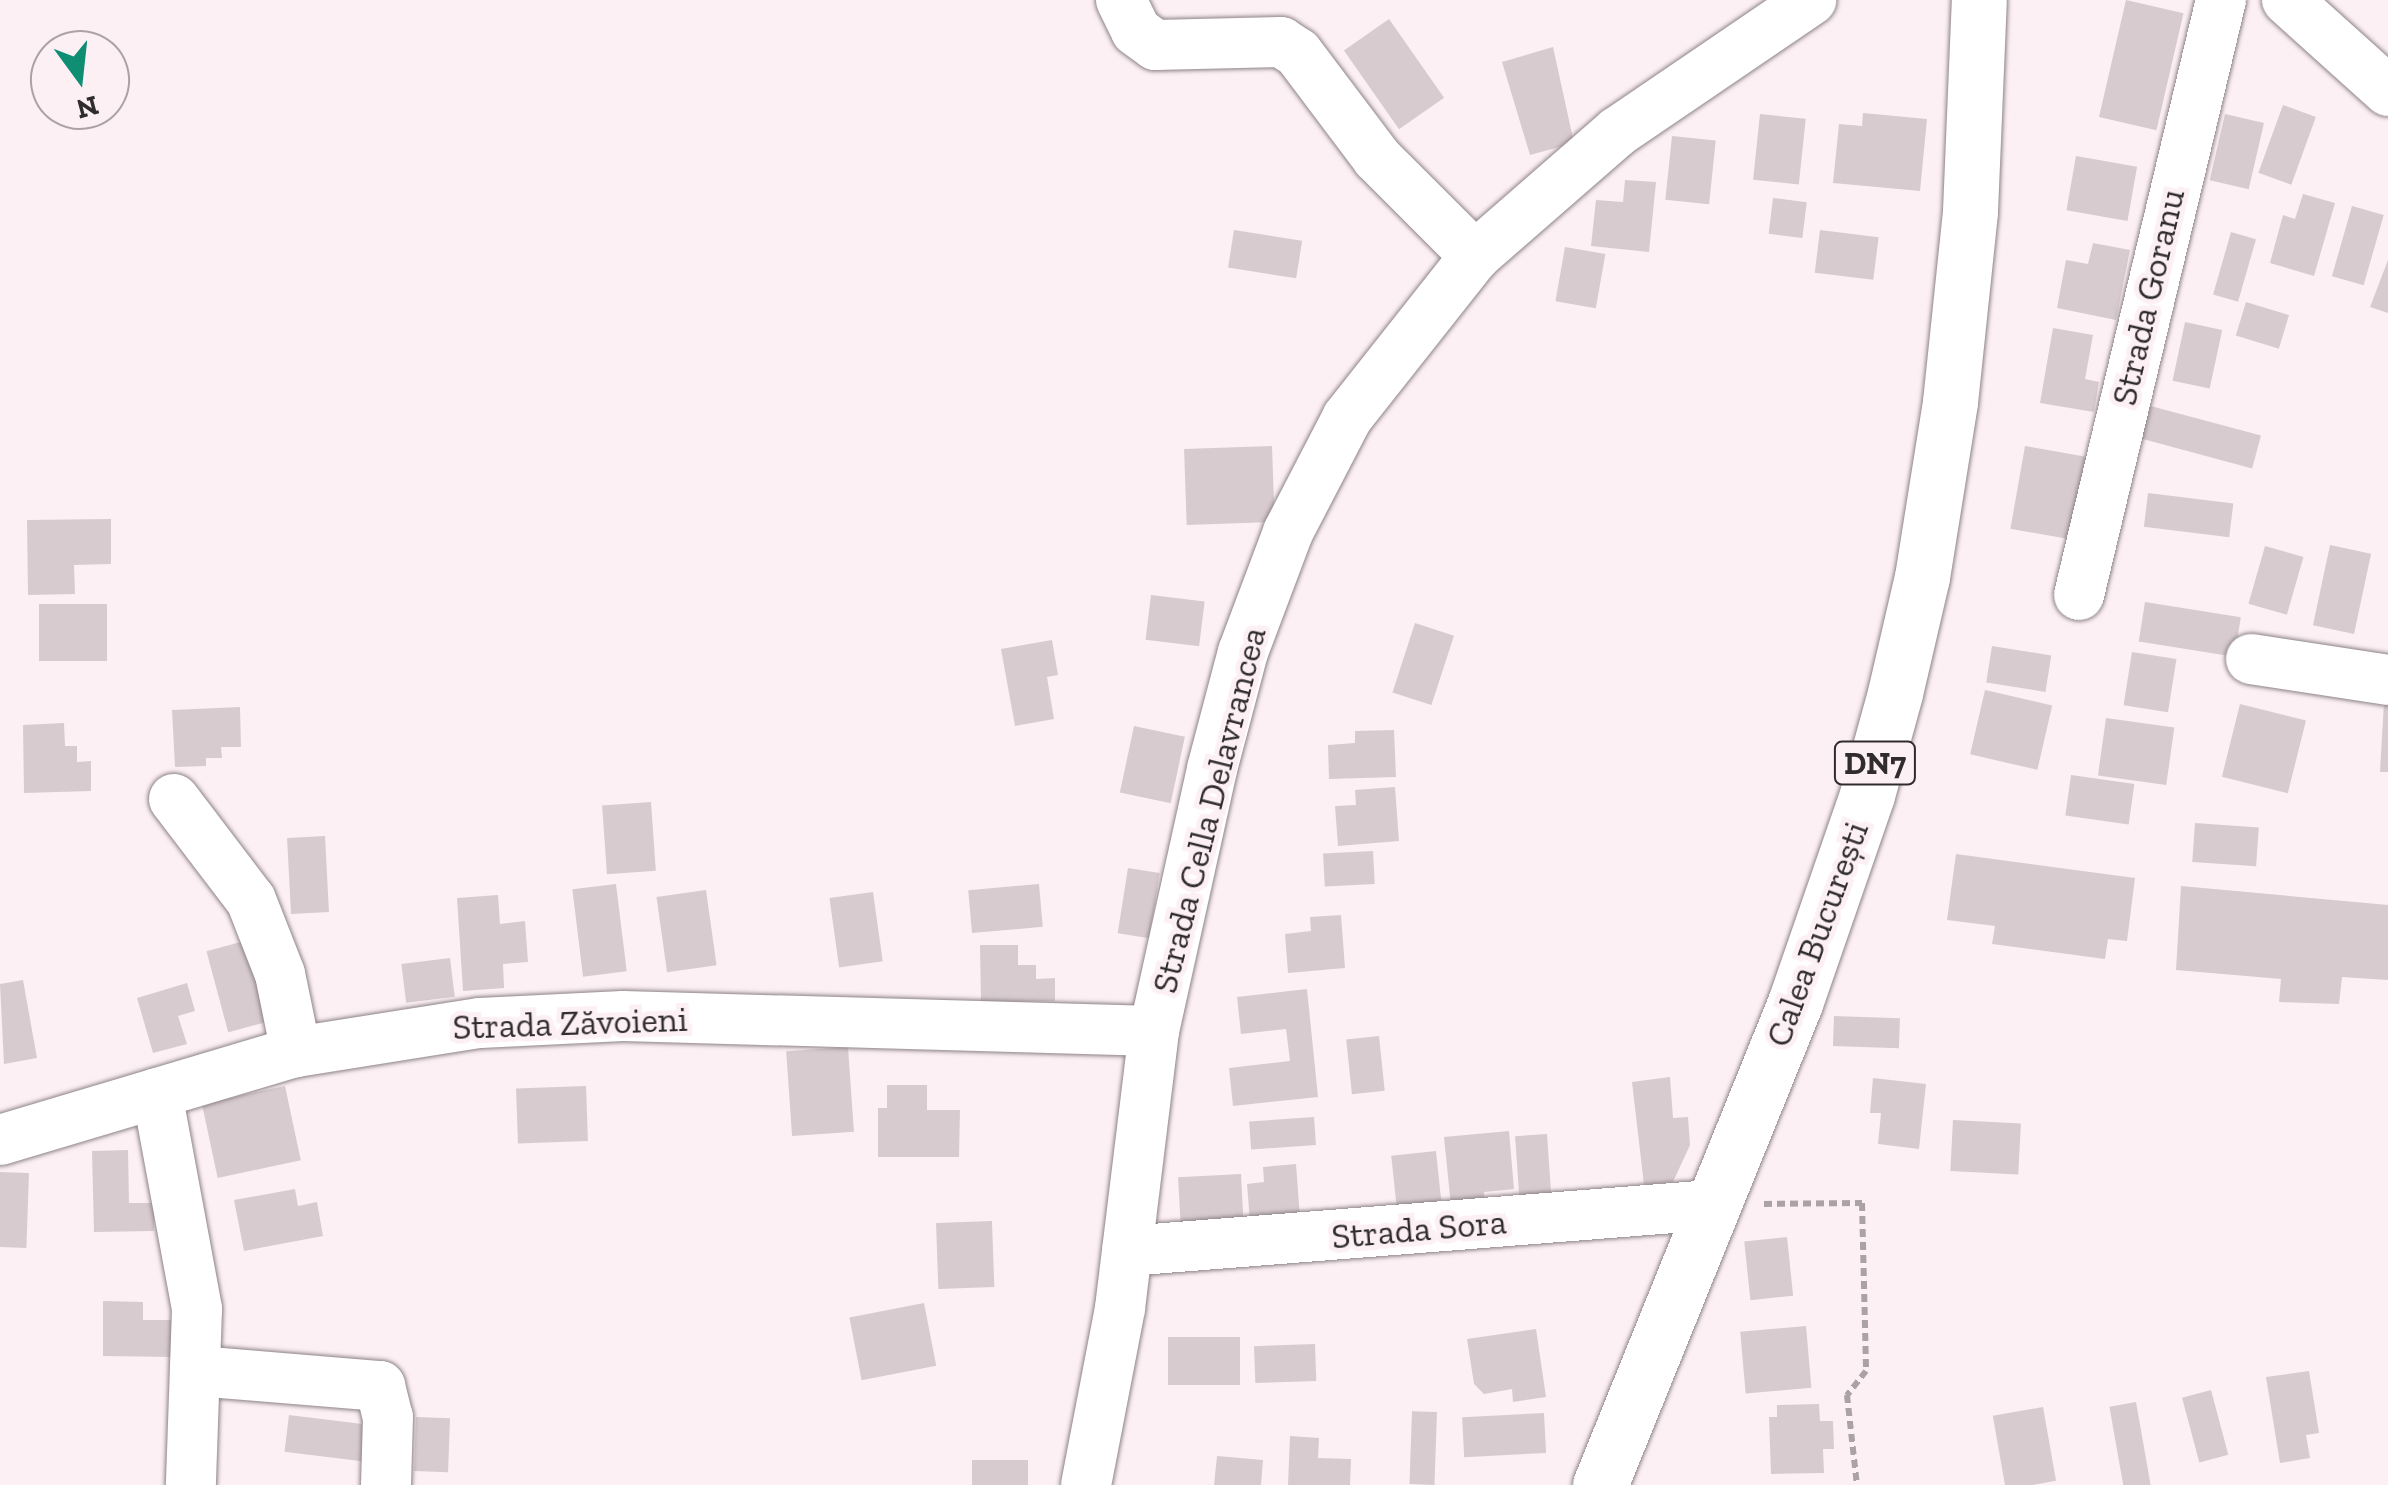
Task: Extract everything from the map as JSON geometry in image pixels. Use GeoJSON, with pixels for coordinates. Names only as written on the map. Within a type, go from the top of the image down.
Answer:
{"type":"FeatureCollection","features":[{"type":"Feature","properties":{"kind":"highway","name":"Calea București"},"geometry":{"type":"LineString","coordinates":[[1600,1485],[1834,898],[1922,577],[1962,302],[1979,0]]}},
{"type":"Feature","properties":{"kind":"street"},"geometry":{"type":"LineString","coordinates":[[1121,0],[1136,31],[1155,45],[1281,42],[1298,54],[1377,158],[1475,256]]}},
{"type":"Feature","properties":{"kind":"street","name":"Strada Cella Delavrancea"},"geometry":{"type":"LineString","coordinates":[[1086,1485],[1127,1251],[1154,1031],[1225,719],[1288,532],[1347,418],[1475,256],[1617,132],[1810,0]]}},
{"type":"Feature","properties":{"kind":"street","name":"Strada Goranu"},"geometry":{"type":"LineString","coordinates":[[2079,595],[2221,0]]}},
{"type":"Feature","properties":{"kind":"street"},"geometry":{"type":"LineString","coordinates":[[2286,0],[2388,91]]}},
{"type":"Feature","properties":{"kind":"street"},"geometry":{"type":"LineString","coordinates":[[2251,659],[2388,680]]}},
{"type":"Feature","properties":{"kind":"street"},"geometry":{"type":"LineString","coordinates":[[174,799],[251,900],[280,974],[296,1052]]}},
{"type":"Feature","properties":{"kind":"street","name":"Strada Zăvoieni"},"geometry":{"type":"LineString","coordinates":[[0,1140],[296,1052],[480,1023],[623,1016],[1154,1031]]}},
{"type":"Feature","properties":{"kind":"street"},"geometry":{"type":"LineString","coordinates":[[158,1093],[194,1291],[197,1370],[191,1485]]}},
{"type":"Feature","properties":{"kind":"street","name":"Strada Sora"},"geometry":{"type":"LineString","coordinates":[[1127,1251],[1712,1204]]}},
{"type":"Feature","properties":{"kind":"street"},"geometry":{"type":"LineString","coordinates":[[197,1370],[380,1386],[388,1416],[386,1485]]}},
{"type":"Feature","properties":{"kind":"path"},"geometry":{"type":"LineString","coordinates":[[1712,1204],[1862,1203],[1866,1371],[1847,1396],[1857,1485]]}},
{"type":"Feature","properties":{"kind":"building"},"geometry":{"type":"Polygon","coordinates":[[[2126,0],[2183,13],[2156,130],[2099,117],[2126,0]]]}},
{"type":"Feature","properties":{"kind":"building"},"geometry":{"type":"Polygon","coordinates":[[[1389,19],[1444,98],[1399,129],[1344,51],[1389,19]]]}},
{"type":"Feature","properties":{"kind":"building"},"geometry":{"type":"Polygon","coordinates":[[[1553,47],[1574,143],[1530,155],[1502,62],[1553,47]]]}},
{"type":"Feature","properties":{"kind":"building"},"geometry":{"type":"Polygon","coordinates":[[[2283,105],[2316,117],[2291,185],[2258,173],[2283,105]]]}},
{"type":"Feature","properties":{"kind":"building"},"geometry":{"type":"Polygon","coordinates":[[[1863,113],[1927,119],[1920,191],[1833,183],[1839,124],[1862,126],[1863,113]]]}},
{"type":"Feature","properties":{"kind":"building"},"geometry":{"type":"Polygon","coordinates":[[[1760,114],[1806,119],[1799,184],[1753,180],[1760,114]]]}},
{"type":"Feature","properties":{"kind":"building"},"geometry":{"type":"Polygon","coordinates":[[[2225,114],[2264,123],[2249,189],[2210,180],[2225,114]]]}},
{"type":"Feature","properties":{"kind":"building"},"geometry":{"type":"Polygon","coordinates":[[[1672,136],[1716,141],[1709,204],[1665,200],[1672,136]]]}},
{"type":"Feature","properties":{"kind":"building"},"geometry":{"type":"Polygon","coordinates":[[[2076,156],[2137,167],[2128,221],[2066,210],[2076,156]]]}},
{"type":"Feature","properties":{"kind":"building"},"geometry":{"type":"Polygon","coordinates":[[[1625,180],[1656,182],[1649,252],[1591,246],[1596,200],[1623,202],[1625,180]]]}},
{"type":"Feature","properties":{"kind":"building"},"geometry":{"type":"Polygon","coordinates":[[[2303,194],[2335,203],[2314,276],[2270,263],[2283,215],[2295,219],[2303,194]]]}},
{"type":"Feature","properties":{"kind":"building"},"geometry":{"type":"Polygon","coordinates":[[[1773,198],[1807,202],[1802,238],[1769,234],[1773,198]]]}},
{"type":"Feature","properties":{"kind":"building"},"geometry":{"type":"Polygon","coordinates":[[[2352,206],[2384,215],[2364,285],[2332,276],[2352,206]]]}},
{"type":"Feature","properties":{"kind":"building"},"geometry":{"type":"Polygon","coordinates":[[[1234,230],[1302,241],[1296,278],[1228,268],[1234,230]]]}},
{"type":"Feature","properties":{"kind":"building"},"geometry":{"type":"Polygon","coordinates":[[[1820,230],[1879,237],[1873,280],[1815,273],[1820,230]]]}},
{"type":"Feature","properties":{"kind":"building"},"geometry":{"type":"Polygon","coordinates":[[[2231,232],[2256,239],[2238,302],[2213,294],[2231,232]]]}},
{"type":"Feature","properties":{"kind":"building"},"geometry":{"type":"Polygon","coordinates":[[[2093,243],[2130,250],[2116,320],[2057,308],[2066,260],[2088,264],[2093,243]]]}},
{"type":"Feature","properties":{"kind":"building"},"geometry":{"type":"Polygon","coordinates":[[[1565,247],[1605,254],[1596,308],[1555,301],[1565,247]]]}},
{"type":"Feature","properties":{"kind":"building"},"geometry":{"type":"Polygon","coordinates":[[[2388,260],[2388,313],[2370,307],[2388,260]]]}},
{"type":"Feature","properties":{"kind":"building"},"geometry":{"type":"Polygon","coordinates":[[[2246,302],[2289,315],[2279,349],[2236,335],[2246,302]]]}},
{"type":"Feature","properties":{"kind":"building"},"geometry":{"type":"Polygon","coordinates":[[[2185,322],[2222,330],[2210,389],[2173,381],[2185,322]]]}},
{"type":"Feature","properties":{"kind":"building"},"geometry":{"type":"Polygon","coordinates":[[[2053,328],[2093,335],[2085,379],[2099,382],[2094,412],[2040,403],[2053,328]]]}},
{"type":"Feature","properties":{"kind":"building"},"geometry":{"type":"Polygon","coordinates":[[[2147,405],[2261,436],[2252,468],[2138,438],[2147,405]]]}},
{"type":"Feature","properties":{"kind":"building"},"geometry":{"type":"Polygon","coordinates":[[[1272,446],[1275,522],[1187,525],[1184,449],[1272,446]]]}},
{"type":"Feature","properties":{"kind":"building"},"geometry":{"type":"Polygon","coordinates":[[[2025,446],[2089,457],[2074,540],[2010,529],[2025,446]]]}},
{"type":"Feature","properties":{"kind":"building"},"geometry":{"type":"Polygon","coordinates":[[[2148,493],[2233,503],[2229,537],[2144,527],[2148,493]]]}},
{"type":"Feature","properties":{"kind":"building"},"geometry":{"type":"Polygon","coordinates":[[[111,519],[111,564],[74,565],[75,594],[28,595],[27,520],[111,519]]]}},
{"type":"Feature","properties":{"kind":"building"},"geometry":{"type":"Polygon","coordinates":[[[2330,545],[2371,554],[2354,634],[2313,625],[2330,545]]]}},
{"type":"Feature","properties":{"kind":"building"},"geometry":{"type":"Polygon","coordinates":[[[2265,546],[2303,557],[2287,615],[2248,604],[2265,546]]]}},
{"type":"Feature","properties":{"kind":"building"},"geometry":{"type":"Polygon","coordinates":[[[1151,595],[1205,602],[1199,646],[1146,640],[1151,595]]]}},
{"type":"Feature","properties":{"kind":"building"},"geometry":{"type":"Polygon","coordinates":[[[2145,602],[2241,617],[2235,657],[2139,642],[2145,602]]]}},
{"type":"Feature","properties":{"kind":"building"},"geometry":{"type":"Polygon","coordinates":[[[39,604],[107,604],[107,661],[39,661],[39,604]]]}},
{"type":"Feature","properties":{"kind":"building"},"geometry":{"type":"Polygon","coordinates":[[[1415,623],[1454,636],[1431,705],[1392,692],[1415,623]]]}},
{"type":"Feature","properties":{"kind":"building"},"geometry":{"type":"Polygon","coordinates":[[[1052,640],[1058,675],[1047,677],[1054,719],[1015,726],[1001,649],[1052,640]]]}},
{"type":"Feature","properties":{"kind":"building"},"geometry":{"type":"Polygon","coordinates":[[[1992,646],[2051,655],[2045,692],[1986,683],[1992,646]]]}},
{"type":"Feature","properties":{"kind":"building"},"geometry":{"type":"Polygon","coordinates":[[[2132,652],[2176,659],[2168,712],[2124,705],[2132,652]]]}},
{"type":"Feature","properties":{"kind":"building"},"geometry":{"type":"Polygon","coordinates":[[[1985,690],[2052,706],[2037,770],[1970,754],[1985,690]]]}},
{"type":"Feature","properties":{"kind":"building"},"geometry":{"type":"Polygon","coordinates":[[[2384,702],[2388,702],[2388,772],[2380,772],[2384,702]]]}},
{"type":"Feature","properties":{"kind":"building"},"geometry":{"type":"Polygon","coordinates":[[[2240,704],[2306,720],[2288,793],[2222,777],[2240,704]]]}},
{"type":"Feature","properties":{"kind":"building"},"geometry":{"type":"Polygon","coordinates":[[[240,707],[241,747],[221,747],[222,758],[206,758],[206,766],[175,767],[172,710],[240,707]]]}},
{"type":"Feature","properties":{"kind":"building"},"geometry":{"type":"Polygon","coordinates":[[[2106,718],[2174,728],[2166,785],[2098,775],[2106,718]]]}},
{"type":"Feature","properties":{"kind":"building"},"geometry":{"type":"Polygon","coordinates":[[[64,723],[65,746],[77,746],[77,762],[91,761],[91,791],[24,793],[23,725],[64,723]]]}},
{"type":"Feature","properties":{"kind":"building"},"geometry":{"type":"Polygon","coordinates":[[[1134,726],[1185,737],[1171,803],[1120,793],[1134,726]]]}},
{"type":"Feature","properties":{"kind":"building"},"geometry":{"type":"Polygon","coordinates":[[[1394,730],[1396,777],[1329,779],[1328,745],[1355,743],[1355,731],[1394,730]]]}},
{"type":"Feature","properties":{"kind":"building"},"geometry":{"type":"Polygon","coordinates":[[[2071,775],[2134,784],[2129,825],[2065,816],[2071,775]]]}},
{"type":"Feature","properties":{"kind":"building"},"geometry":{"type":"Polygon","coordinates":[[[1395,787],[1399,841],[1338,846],[1335,806],[1356,805],[1355,790],[1395,787]]]}},
{"type":"Feature","properties":{"kind":"building"},"geometry":{"type":"Polygon","coordinates":[[[651,802],[656,871],[607,874],[602,805],[651,802]]]}},
{"type":"Feature","properties":{"kind":"building"},"geometry":{"type":"Polygon","coordinates":[[[2195,823],[2259,827],[2256,866],[2192,862],[2195,823]]]}},
{"type":"Feature","properties":{"kind":"building"},"geometry":{"type":"Polygon","coordinates":[[[325,836],[329,912],[291,914],[287,838],[325,836]]]}},
{"type":"Feature","properties":{"kind":"building"},"geometry":{"type":"Polygon","coordinates":[[[1373,851],[1375,884],[1325,887],[1323,854],[1373,851]]]}},
{"type":"Feature","properties":{"kind":"building"},"geometry":{"type":"Polygon","coordinates":[[[1956,854],[2135,878],[2127,941],[2108,939],[2105,959],[1992,944],[1995,926],[1947,920],[1956,854]]]}},
{"type":"Feature","properties":{"kind":"building"},"geometry":{"type":"Polygon","coordinates":[[[1128,868],[1160,873],[1149,938],[1118,933],[1128,868]]]}},
{"type":"Feature","properties":{"kind":"building"},"geometry":{"type":"Polygon","coordinates":[[[616,884],[627,971],[583,977],[572,889],[616,884]]]}},
{"type":"Feature","properties":{"kind":"building"},"geometry":{"type":"Polygon","coordinates":[[[1039,884],[1043,927],[972,933],[968,890],[1039,884]]]}},
{"type":"Feature","properties":{"kind":"building"},"geometry":{"type":"Polygon","coordinates":[[[2181,886],[2388,905],[2388,980],[2342,977],[2339,1004],[2279,1002],[2281,979],[2176,970],[2181,886]]]}},
{"type":"Feature","properties":{"kind":"building"},"geometry":{"type":"Polygon","coordinates":[[[706,890],[717,965],[667,972],[656,897],[706,890]]]}},
{"type":"Feature","properties":{"kind":"building"},"geometry":{"type":"Polygon","coordinates":[[[873,892],[883,961],[839,967],[829,898],[873,892]]]}},
{"type":"Feature","properties":{"kind":"building"},"geometry":{"type":"Polygon","coordinates":[[[498,895],[500,924],[525,921],[528,962],[503,964],[504,988],[463,991],[457,898],[498,895]]]}},
{"type":"Feature","properties":{"kind":"building"},"geometry":{"type":"Polygon","coordinates":[[[1341,915],[1345,968],[1288,973],[1285,934],[1311,931],[1310,917],[1341,915]]]}},
{"type":"Feature","properties":{"kind":"building"},"geometry":{"type":"Polygon","coordinates":[[[248,940],[270,1021],[228,1032],[206,951],[248,940]]]}},
{"type":"Feature","properties":{"kind":"building"},"geometry":{"type":"Polygon","coordinates":[[[980,945],[1018,945],[1018,965],[1036,965],[1036,979],[1055,978],[1055,1001],[981,1002],[980,945]]]}},
{"type":"Feature","properties":{"kind":"building"},"geometry":{"type":"Polygon","coordinates":[[[450,958],[455,997],[406,1003],[401,964],[450,958]]]}},
{"type":"Feature","properties":{"kind":"building"},"geometry":{"type":"Polygon","coordinates":[[[23,980],[37,1058],[4,1064],[0,984],[23,980]]]}},
{"type":"Feature","properties":{"kind":"building"},"geometry":{"type":"Polygon","coordinates":[[[187,983],[195,1011],[178,1016],[187,1044],[153,1053],[137,998],[187,983]]]}},
{"type":"Feature","properties":{"kind":"building"},"geometry":{"type":"Polygon","coordinates":[[[1307,989],[1318,1097],[1233,1106],[1229,1068],[1290,1061],[1286,1029],[1241,1034],[1237,997],[1307,989]]]}},
{"type":"Feature","properties":{"kind":"building"},"geometry":{"type":"Polygon","coordinates":[[[1834,1016],[1900,1018],[1899,1048],[1833,1046],[1834,1016]]]}},
{"type":"Feature","properties":{"kind":"building"},"geometry":{"type":"Polygon","coordinates":[[[1379,1036],[1385,1091],[1352,1094],[1346,1039],[1379,1036]]]}},
{"type":"Feature","properties":{"kind":"building"},"geometry":{"type":"Polygon","coordinates":[[[848,1047],[854,1132],[792,1136],[786,1051],[848,1047]]]}},
{"type":"Feature","properties":{"kind":"building"},"geometry":{"type":"Polygon","coordinates":[[[1670,1077],[1673,1118],[1688,1117],[1690,1145],[1673,1182],[1644,1185],[1632,1082],[1670,1077]]]}},
{"type":"Feature","properties":{"kind":"building"},"geometry":{"type":"Polygon","coordinates":[[[1873,1078],[1926,1084],[1919,1149],[1878,1144],[1881,1113],[1870,1113],[1873,1078]]]}},
{"type":"Feature","properties":{"kind":"building"},"geometry":{"type":"Polygon","coordinates":[[[887,1085],[927,1085],[927,1110],[960,1110],[959,1157],[878,1157],[878,1108],[887,1108],[887,1085]]]}},
{"type":"Feature","properties":{"kind":"building"},"geometry":{"type":"Polygon","coordinates":[[[285,1086],[301,1160],[218,1178],[202,1104],[285,1086]]]}},
{"type":"Feature","properties":{"kind":"building"},"geometry":{"type":"Polygon","coordinates":[[[586,1086],[588,1141],[518,1143],[516,1088],[586,1086]]]}},
{"type":"Feature","properties":{"kind":"building"},"geometry":{"type":"Polygon","coordinates":[[[1314,1117],[1316,1145],[1251,1149],[1249,1122],[1314,1117]]]}},
{"type":"Feature","properties":{"kind":"building"},"geometry":{"type":"Polygon","coordinates":[[[1953,1120],[2021,1124],[2018,1174],[1950,1171],[1953,1120]]]}},
{"type":"Feature","properties":{"kind":"building"},"geometry":{"type":"Polygon","coordinates":[[[1509,1131],[1514,1189],[1484,1192],[1486,1213],[1452,1216],[1444,1137],[1509,1131]]]}},
{"type":"Feature","properties":{"kind":"building"},"geometry":{"type":"Polygon","coordinates":[[[1547,1134],[1551,1198],[1520,1200],[1515,1136],[1547,1134]]]}},
{"type":"Feature","properties":{"kind":"building"},"geometry":{"type":"Polygon","coordinates":[[[128,1150],[129,1203],[154,1203],[154,1231],[94,1232],[92,1151],[128,1150]]]}},
{"type":"Feature","properties":{"kind":"building"},"geometry":{"type":"Polygon","coordinates":[[[1436,1151],[1443,1215],[1398,1219],[1391,1156],[1436,1151]]]}},
{"type":"Feature","properties":{"kind":"building"},"geometry":{"type":"Polygon","coordinates":[[[1296,1164],[1300,1219],[1250,1222],[1247,1184],[1264,1182],[1263,1167],[1296,1164]]]}},
{"type":"Feature","properties":{"kind":"building"},"geometry":{"type":"Polygon","coordinates":[[[0,1172],[29,1173],[26,1248],[0,1247],[0,1172]]]}},
{"type":"Feature","properties":{"kind":"building"},"geometry":{"type":"Polygon","coordinates":[[[1241,1174],[1244,1232],[1181,1235],[1178,1177],[1241,1174]]]}},
{"type":"Feature","properties":{"kind":"building"},"geometry":{"type":"Polygon","coordinates":[[[295,1189],[298,1206],[317,1202],[323,1236],[244,1251],[234,1200],[295,1189]]]}},
{"type":"Feature","properties":{"kind":"building"},"geometry":{"type":"Polygon","coordinates":[[[992,1221],[994,1287],[938,1289],[936,1223],[992,1221]]]}},
{"type":"Feature","properties":{"kind":"building"},"geometry":{"type":"Polygon","coordinates":[[[1787,1237],[1793,1296],[1750,1300],[1744,1241],[1787,1237]]]}},
{"type":"Feature","properties":{"kind":"building"},"geometry":{"type":"Polygon","coordinates":[[[103,1301],[143,1302],[143,1320],[173,1320],[173,1357],[103,1356],[103,1301]]]}},
{"type":"Feature","properties":{"kind":"building"},"geometry":{"type":"Polygon","coordinates":[[[924,1303],[936,1366],[862,1380],[849,1318],[924,1303]]]}},
{"type":"Feature","properties":{"kind":"building"},"geometry":{"type":"Polygon","coordinates":[[[1806,1326],[1811,1388],[1746,1394],[1740,1332],[1806,1326]]]}},
{"type":"Feature","properties":{"kind":"building"},"geometry":{"type":"Polygon","coordinates":[[[1536,1329],[1546,1397],[1513,1402],[1512,1389],[1484,1394],[1474,1384],[1467,1339],[1536,1329]]]}},
{"type":"Feature","properties":{"kind":"building"},"geometry":{"type":"Polygon","coordinates":[[[1168,1337],[1240,1337],[1240,1385],[1168,1385],[1168,1337]]]}},
{"type":"Feature","properties":{"kind":"building"},"geometry":{"type":"Polygon","coordinates":[[[1315,1344],[1316,1381],[1255,1383],[1254,1346],[1315,1344]]]}},
{"type":"Feature","properties":{"kind":"building"},"geometry":{"type":"Polygon","coordinates":[[[2309,1371],[2319,1433],[2306,1435],[2310,1458],[2280,1463],[2266,1377],[2309,1371]]]}},
{"type":"Feature","properties":{"kind":"building"},"geometry":{"type":"Polygon","coordinates":[[[2211,1390],[2228,1455],[2199,1462],[2182,1398],[2211,1390]]]}},
{"type":"Feature","properties":{"kind":"building"},"geometry":{"type":"Polygon","coordinates":[[[2136,1402],[2151,1485],[2123,1485],[2109,1407],[2136,1402]]]}},
{"type":"Feature","properties":{"kind":"building"},"geometry":{"type":"Polygon","coordinates":[[[1819,1404],[1820,1421],[1833,1421],[1834,1449],[1823,1449],[1824,1473],[1771,1474],[1769,1417],[1777,1417],[1777,1405],[1819,1404]]]}},
{"type":"Feature","properties":{"kind":"building"},"geometry":{"type":"Polygon","coordinates":[[[2043,1407],[2056,1481],[2005,1485],[1993,1416],[2043,1407]]]}},
{"type":"Feature","properties":{"kind":"building"},"geometry":{"type":"Polygon","coordinates":[[[1412,1411],[1437,1412],[1434,1485],[1409,1484],[1412,1411]]]}},
{"type":"Feature","properties":{"kind":"building"},"geometry":{"type":"Polygon","coordinates":[[[1544,1413],[1546,1453],[1464,1457],[1462,1417],[1544,1413]]]}},
{"type":"Feature","properties":{"kind":"building"},"geometry":{"type":"Polygon","coordinates":[[[289,1415],[374,1425],[370,1462],[284,1452],[289,1415]]]}},
{"type":"Feature","properties":{"kind":"building"},"geometry":{"type":"Polygon","coordinates":[[[416,1417],[450,1418],[448,1472],[414,1471],[416,1417]]]}},
{"type":"Feature","properties":{"kind":"building"},"geometry":{"type":"Polygon","coordinates":[[[1290,1436],[1319,1438],[1318,1458],[1351,1459],[1350,1485],[1288,1485],[1290,1436]]]}},
{"type":"Feature","properties":{"kind":"building"},"geometry":{"type":"Polygon","coordinates":[[[1217,1456],[1263,1460],[1261,1485],[1214,1485],[1217,1456]]]}},
{"type":"Feature","properties":{"kind":"building"},"geometry":{"type":"Polygon","coordinates":[[[972,1460],[1028,1460],[1028,1485],[972,1485],[972,1460]]]}}]}
